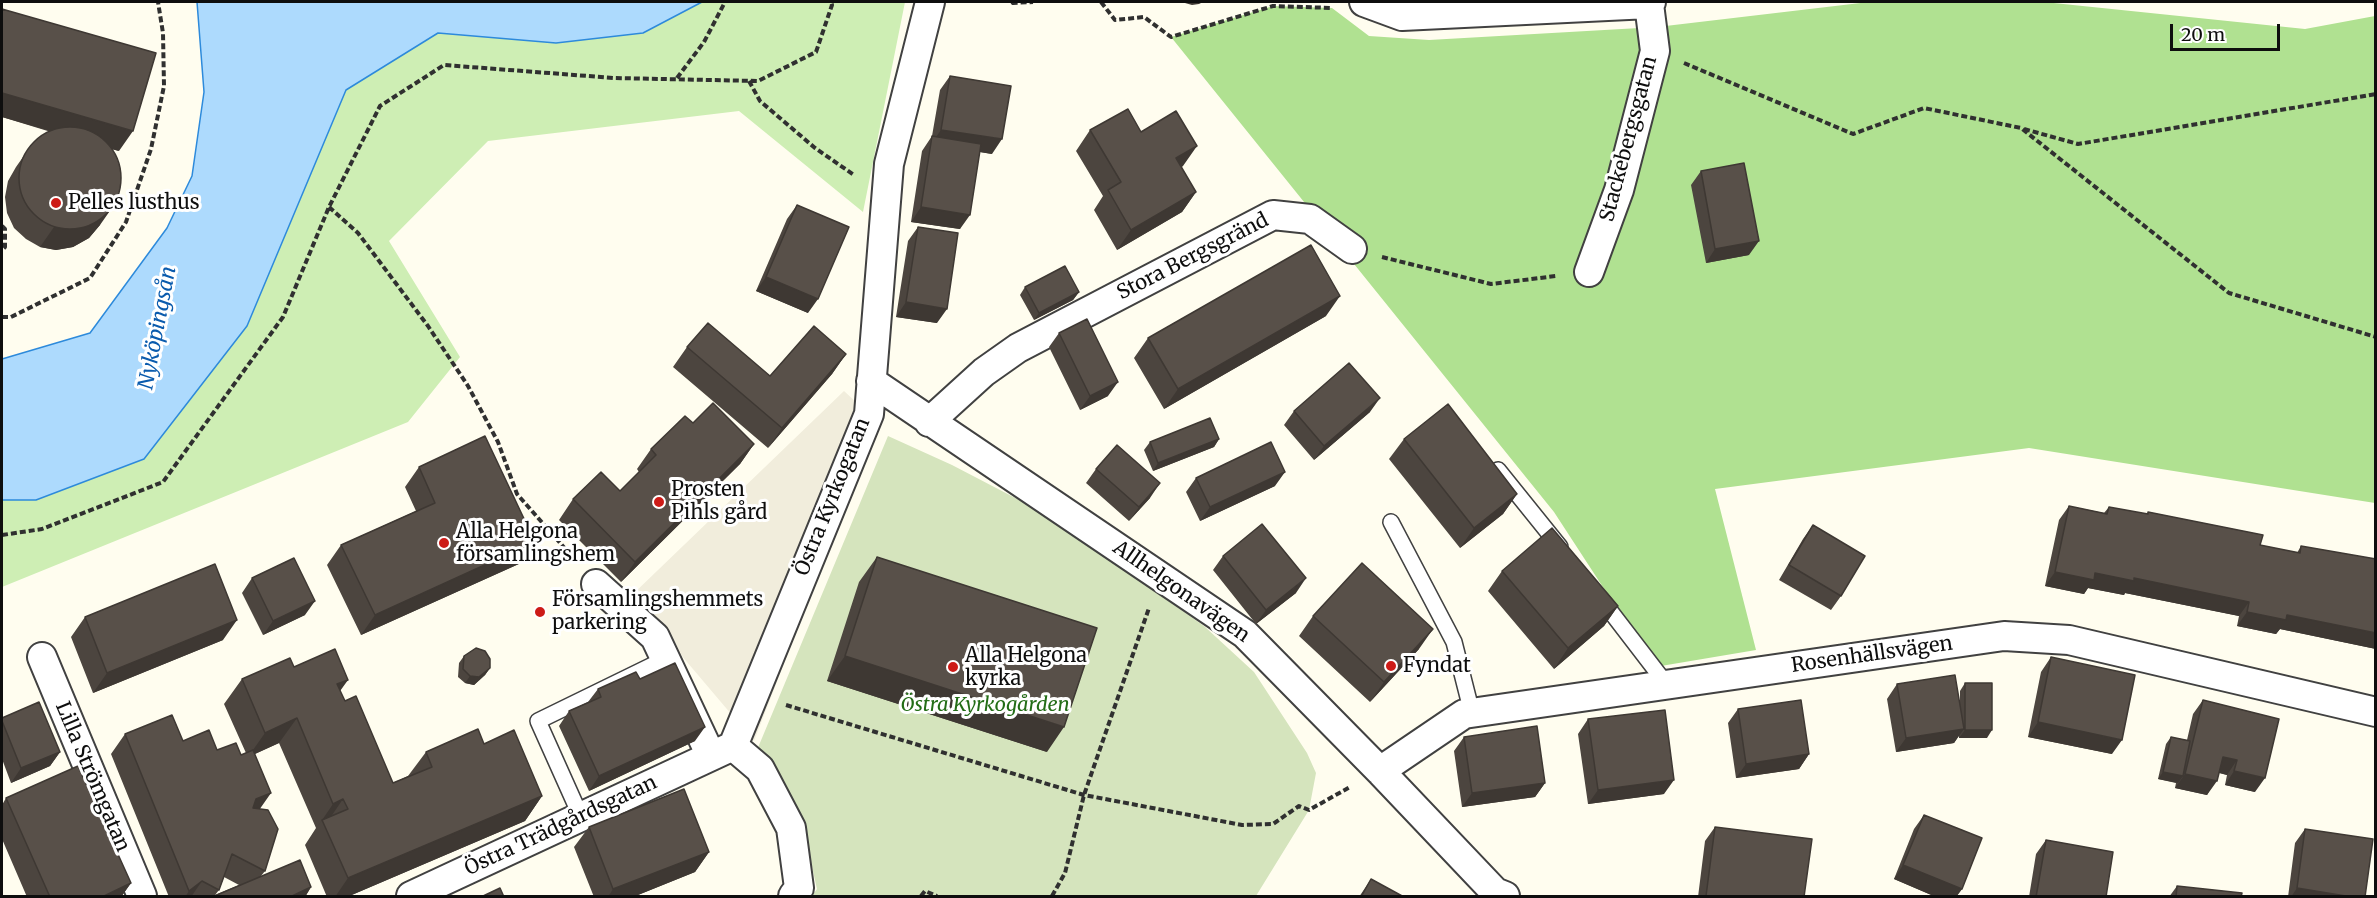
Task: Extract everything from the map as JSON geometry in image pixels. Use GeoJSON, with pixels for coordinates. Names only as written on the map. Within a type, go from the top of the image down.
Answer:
{"type":"FeatureCollection","features":[{"type":"Feature","properties":{"kind":"street","name":"Östra Kyrkogatan"},"geometry":{"type":"LineString","coordinates":[[722,751],[868,414],[889,164],[930,2]]}},
{"type":"Feature","properties":{"kind":"street","name":"Stackebergsgatan"},"geometry":{"type":"LineString","coordinates":[[1364,2],[1402,16],[1650,3],[1655,51],[1619,190],[1589,272]]}},
{"type":"Feature","properties":{"kind":"street","name":"Stora Bergsgränd"},"geometry":{"type":"LineString","coordinates":[[929,422],[984,372],[1018,348],[1273,215],[1310,219],[1352,249]]}},
{"type":"Feature","properties":{"kind":"street","name":"Allhelgonavägen"},"geometry":{"type":"LineString","coordinates":[[872,381],[929,422],[1245,634],[1498,895]]}},
{"type":"Feature","properties":{"kind":"street"},"geometry":{"type":"LineString","coordinates":[[596,584],[655,637],[665,659],[722,751],[760,768],[791,828],[799,888],[794,897]]}},
{"type":"Feature","properties":{"kind":"street","name":"Rosenhällsvägen"},"geometry":{"type":"LineString","coordinates":[[1380,771],[1464,714],[2004,636],[2069,640],[2376,712]]}},
{"type":"Feature","properties":{"kind":"street","name":"Lilla Strömgatan"},"geometry":{"type":"LineString","coordinates":[[42,657],[142,897]]}},
{"type":"Feature","properties":{"kind":"street","name":"Östra Trädgårdsgatan"},"geometry":{"type":"LineString","coordinates":[[411,897],[722,751]]}},
{"type":"Feature","properties":{"kind":"lane"},"geometry":{"type":"LineString","coordinates":[[1492,463],[1573,563]]}},
{"type":"Feature","properties":{"kind":"lane"},"geometry":{"type":"LineString","coordinates":[[1391,522],[1454,642],[1472,713]]}},
{"type":"Feature","properties":{"kind":"lane"},"geometry":{"type":"LineString","coordinates":[[1594,591],[1667,685]]}},
{"type":"Feature","properties":{"kind":"lane"},"geometry":{"type":"LineString","coordinates":[[581,817],[538,721],[665,659]]}},
{"type":"Feature","properties":{"kind":"path"},"geometry":{"type":"LineString","coordinates":[[2,317],[10,317],[90,278],[126,222],[151,149],[164,86],[163,33],[159,2]]}},
{"type":"Feature","properties":{"kind":"path"},"geometry":{"type":"LineString","coordinates":[[676,79],[704,42],[725,2]]}},
{"type":"Feature","properties":{"kind":"path"},"geometry":{"type":"LineString","coordinates":[[2,535],[42,529],[163,482],[283,317],[328,207],[380,106],[444,65],[614,78],[758,81],[816,52],[832,5],[831,2]]}},
{"type":"Feature","properties":{"kind":"path"},"geometry":{"type":"LineString","coordinates":[[1012,2],[1033,2]]}},
{"type":"Feature","properties":{"kind":"path"},"geometry":{"type":"LineString","coordinates":[[1101,2],[1115,20],[1144,17],[1171,37],[1273,6],[1332,8],[1364,2]]}},
{"type":"Feature","properties":{"kind":"path"},"geometry":{"type":"LineString","coordinates":[[1655,51],[1853,134],[1924,108],[2021,128],[2078,144],[2376,94]]}},
{"type":"Feature","properties":{"kind":"path"},"geometry":{"type":"LineString","coordinates":[[749,81],[760,102],[815,148],[849,171],[886,202]]}},
{"type":"Feature","properties":{"kind":"path"},"geometry":{"type":"LineString","coordinates":[[2021,128],[2229,293],[2376,337]]}},
{"type":"Feature","properties":{"kind":"path"},"geometry":{"type":"LineString","coordinates":[[328,207],[358,233],[428,326],[468,386],[498,442],[517,495],[596,584]]}},
{"type":"Feature","properties":{"kind":"path"},"geometry":{"type":"LineString","coordinates":[[2,226],[5,229],[5,247],[2,250]]}},
{"type":"Feature","properties":{"kind":"path"},"geometry":{"type":"LineString","coordinates":[[1352,249],[1491,284],[1589,272]]}},
{"type":"Feature","properties":{"kind":"path"},"geometry":{"type":"LineString","coordinates":[[1052,897],[1065,873],[1084,795],[1149,607],[1155,572]]}},
{"type":"Feature","properties":{"kind":"path"},"geometry":{"type":"LineString","coordinates":[[778,702],[1084,795],[1242,825],[1273,824],[1299,806],[1309,810],[1380,771]]}},
{"type":"Feature","properties":{"kind":"path"},"geometry":{"type":"LineString","coordinates":[[921,897],[925,891],[937,897]]}},
{"type":"Feature","properties":{"kind":"green space"},"geometry":{"type":"Polygon","coordinates":[[[702,2],[905,2],[863,212],[739,111],[488,141],[389,241],[460,357],[408,422],[2,587],[2,500],[36,500],[247,326],[346,90],[438,33],[556,43],[643,33],[702,2]]]}},
{"type":"Feature","properties":{"kind":"green space"},"geometry":{"type":"Polygon","coordinates":[[[1869,2],[2044,2],[2305,29],[2375,16],[2375,503],[2029,448],[1715,489],[1756,650],[1655,667],[1554,512],[1171,37],[1273,6],[1332,8],[1369,36],[1429,40],[1657,27],[1869,2]]]}},
{"type":"Feature","properties":{"kind":"green space","name":"Östra Kyrkogården"},"geometry":{"type":"Polygon","coordinates":[[[888,436],[952,465],[1023,502],[1085,542],[1204,626],[1254,672],[1307,753],[1316,773],[1309,810],[1256,896],[812,896],[817,889],[803,827],[757,750],[888,436]]]}},
{"type":"Feature","properties":{"kind":"shaded area"},"geometry":{"type":"Polygon","coordinates":[[[844,391],[869,414],[879,418],[754,741],[631,596],[844,391]]]}},
{"type":"Feature","properties":{"kind":"water","name":"Nyköpingsån"},"geometry":{"type":"Polygon","coordinates":[[[197,2],[702,2],[643,33],[556,43],[438,33],[346,90],[247,326],[144,459],[36,500],[2,500],[2,359],[90,333],[167,228],[192,176],[204,92],[197,2]]]}},
{"type":"Feature","properties":{"kind":"building"},"geometry":{"type":"Polygon","coordinates":[[[2,9],[156,53],[133,131],[2,93],[2,9]]]}},
{"type":"Feature","properties":{"kind":"building"},"geometry":{"type":"Polygon","coordinates":[[[950,76],[1011,86],[1002,139],[941,130],[950,76]]]}},
{"type":"Feature","properties":{"kind":"building"},"geometry":{"type":"Polygon","coordinates":[[[1128,109],[1141,132],[1176,111],[1197,146],[1176,158],[1196,192],[1131,230],[1108,190],[1121,182],[1090,130],[1128,109]]]}},
{"type":"Feature","properties":{"kind":"building","name":"Pelles lusthus"},"geometry":{"type":"Polygon","coordinates":[[[70,127],[89,131],[106,142],[117,159],[121,178],[117,197],[106,214],[89,225],[70,229],[51,225],[34,214],[23,197],[19,178],[23,159],[34,142],[51,131],[70,127]]]}},
{"type":"Feature","properties":{"kind":"building"},"geometry":{"type":"Polygon","coordinates":[[[932,136],[981,144],[970,215],[921,207],[932,136]]]}},
{"type":"Feature","properties":{"kind":"building"},"geometry":{"type":"Polygon","coordinates":[[[1744,163],[1759,241],[1715,249],[1701,171],[1744,163]]]}},
{"type":"Feature","properties":{"kind":"building"},"geometry":{"type":"Polygon","coordinates":[[[797,205],[849,227],[818,299],[766,277],[797,205]]]}},
{"type":"Feature","properties":{"kind":"building"},"geometry":{"type":"Polygon","coordinates":[[[918,227],[958,233],[947,309],[906,302],[918,227]]]}},
{"type":"Feature","properties":{"kind":"building"},"geometry":{"type":"Polygon","coordinates":[[[1311,245],[1340,296],[1178,389],[1148,338],[1311,245]]]}},
{"type":"Feature","properties":{"kind":"building"},"geometry":{"type":"Polygon","coordinates":[[[1065,266],[1079,292],[1039,313],[1025,287],[1065,266]]]}},
{"type":"Feature","properties":{"kind":"building"},"geometry":{"type":"Polygon","coordinates":[[[1087,319],[1118,382],[1090,396],[1059,333],[1087,319]]]}},
{"type":"Feature","properties":{"kind":"building"},"geometry":{"type":"Polygon","coordinates":[[[708,323],[770,376],[814,326],[846,354],[782,428],[687,347],[708,323]]]}},
{"type":"Feature","properties":{"kind":"building"},"geometry":{"type":"Polygon","coordinates":[[[1349,363],[1380,398],[1324,446],[1294,411],[1349,363]]]}},
{"type":"Feature","properties":{"kind":"building","name":"Prosten Pihls gård"},"geometry":{"type":"Polygon","coordinates":[[[713,403],[754,444],[635,562],[573,499],[601,472],[620,491],[656,455],[651,449],[685,416],[693,423],[713,403]]]}},
{"type":"Feature","properties":{"kind":"building"},"geometry":{"type":"Polygon","coordinates":[[[1448,404],[1517,494],[1474,528],[1404,439],[1448,404]]]}},
{"type":"Feature","properties":{"kind":"building"},"geometry":{"type":"Polygon","coordinates":[[[1210,418],[1219,439],[1158,463],[1150,442],[1210,418]]]}},
{"type":"Feature","properties":{"kind":"building","name":"Alla Helgona församlingshem"},"geometry":{"type":"Polygon","coordinates":[[[485,436],[535,542],[375,615],[341,545],[435,503],[419,467],[485,436]]]}},
{"type":"Feature","properties":{"kind":"building"},"geometry":{"type":"Polygon","coordinates":[[[1271,442],[1285,472],[1210,507],[1196,478],[1271,442]]]}},
{"type":"Feature","properties":{"kind":"building"},"geometry":{"type":"Polygon","coordinates":[[[1117,445],[1160,483],[1139,507],[1096,469],[1117,445]]]}},
{"type":"Feature","properties":{"kind":"building"},"geometry":{"type":"Polygon","coordinates":[[[2069,506],[2107,514],[2109,507],[2148,514],[2148,512],[2263,535],[2260,545],[2300,553],[2301,546],[2376,559],[2376,633],[2287,615],[2286,620],[2247,612],[2249,602],[2134,578],[2134,581],[2095,573],[2094,580],[2055,572],[2069,506]]]}},
{"type":"Feature","properties":{"kind":"building"},"geometry":{"type":"Polygon","coordinates":[[[1262,524],[1306,578],[1266,610],[1223,556],[1262,524]]]}},
{"type":"Feature","properties":{"kind":"building"},"geometry":{"type":"Polygon","coordinates":[[[1813,525],[1865,556],[1841,596],[1789,565],[1813,525]]]}},
{"type":"Feature","properties":{"kind":"building"},"geometry":{"type":"Polygon","coordinates":[[[1552,528],[1618,606],[1568,648],[1502,571],[1552,528]]]}},
{"type":"Feature","properties":{"kind":"building","name":"Alla Helgona kyrka"},"geometry":{"type":"Polygon","coordinates":[[[877,557],[1097,628],[1064,727],[845,656],[877,557]]]}},
{"type":"Feature","properties":{"kind":"building"},"geometry":{"type":"Polygon","coordinates":[[[294,558],[315,601],[273,621],[252,578],[294,558]]]}},
{"type":"Feature","properties":{"kind":"building"},"geometry":{"type":"Polygon","coordinates":[[[1362,563],[1433,629],[1384,682],[1313,616],[1362,563]]]}},
{"type":"Feature","properties":{"kind":"building"},"geometry":{"type":"Polygon","coordinates":[[[215,564],[237,620],[107,673],[85,617],[215,564]]]}},
{"type":"Feature","properties":{"kind":"building"},"geometry":{"type":"Polygon","coordinates":[[[476,648],[485,651],[490,659],[490,668],[479,677],[470,676],[463,669],[464,656],[476,648]]]}},
{"type":"Feature","properties":{"kind":"building"},"geometry":{"type":"Polygon","coordinates":[[[335,649],[348,680],[337,684],[345,701],[356,696],[393,783],[432,767],[426,752],[478,729],[484,744],[514,730],[542,796],[348,878],[322,820],[348,809],[343,799],[333,804],[297,718],[265,733],[242,679],[290,658],[294,667],[335,649]]]}},
{"type":"Feature","properties":{"kind":"building"},"geometry":{"type":"Polygon","coordinates":[[[2051,657],[2135,675],[2122,740],[2038,722],[2051,657]]]}},
{"type":"Feature","properties":{"kind":"building"},"geometry":{"type":"Polygon","coordinates":[[[675,663],[705,727],[599,776],[569,711],[601,697],[598,689],[636,672],[640,679],[675,663]]]}},
{"type":"Feature","properties":{"kind":"building"},"geometry":{"type":"Polygon","coordinates":[[[1955,675],[1964,729],[1906,738],[1897,684],[1955,675]]]}},
{"type":"Feature","properties":{"kind":"building"},"geometry":{"type":"Polygon","coordinates":[[[1965,683],[1992,683],[1992,730],[1965,730],[1965,683]]]}},
{"type":"Feature","properties":{"kind":"building"},"geometry":{"type":"Polygon","coordinates":[[[1801,700],[1809,754],[1746,764],[1738,709],[1801,700]]]}},
{"type":"Feature","properties":{"kind":"building"},"geometry":{"type":"Polygon","coordinates":[[[2203,700],[2279,719],[2265,778],[2234,771],[2237,760],[2223,757],[2217,781],[2185,774],[2203,700]]]}},
{"type":"Feature","properties":{"kind":"building"},"geometry":{"type":"Polygon","coordinates":[[[39,702],[60,752],[21,768],[2,718],[39,702]]]}},
{"type":"Feature","properties":{"kind":"building"},"geometry":{"type":"Polygon","coordinates":[[[1665,710],[1674,780],[1598,790],[1588,719],[1665,710]]]}},
{"type":"Feature","properties":{"kind":"building"},"geometry":{"type":"Polygon","coordinates":[[[172,715],[183,741],[209,730],[217,750],[236,743],[241,755],[253,750],[271,793],[256,799],[253,808],[268,810],[278,829],[265,871],[232,854],[219,890],[202,881],[189,891],[125,734],[172,715]]]}},
{"type":"Feature","properties":{"kind":"building"},"geometry":{"type":"Polygon","coordinates":[[[1537,726],[1545,783],[1472,793],[1464,737],[1537,726]]]}},
{"type":"Feature","properties":{"kind":"building"},"geometry":{"type":"Polygon","coordinates":[[[2171,737],[2190,741],[2183,776],[2163,772],[2171,737]]]}},
{"type":"Feature","properties":{"kind":"building"},"geometry":{"type":"Polygon","coordinates":[[[78,766],[131,883],[102,897],[50,897],[6,798],[78,766]]]}},
{"type":"Feature","properties":{"kind":"building"},"geometry":{"type":"Polygon","coordinates":[[[684,789],[709,852],[613,889],[589,827],[684,789]]]}},
{"type":"Feature","properties":{"kind":"building"},"geometry":{"type":"Polygon","coordinates":[[[1924,815],[1982,838],[1962,889],[1903,865],[1924,815]]]}},
{"type":"Feature","properties":{"kind":"building"},"geometry":{"type":"Polygon","coordinates":[[[1715,827],[1812,839],[1804,897],[1706,896],[1715,827]]]}},
{"type":"Feature","properties":{"kind":"building"},"geometry":{"type":"Polygon","coordinates":[[[2305,829],[2373,839],[2365,897],[2297,888],[2305,829]]]}},
{"type":"Feature","properties":{"kind":"building"},"geometry":{"type":"Polygon","coordinates":[[[2046,840],[2113,852],[2106,897],[2036,897],[2046,840]]]}},
{"type":"Feature","properties":{"kind":"building"},"geometry":{"type":"Polygon","coordinates":[[[300,860],[311,887],[290,897],[212,897],[300,860]]]}},
{"type":"Feature","properties":{"kind":"building"},"geometry":{"type":"Polygon","coordinates":[[[1371,879],[1404,897],[1361,897],[1371,879]]]}},
{"type":"Feature","properties":{"kind":"building"},"geometry":{"type":"Polygon","coordinates":[[[2177,886],[2242,893],[2241,897],[2176,897],[2177,886]]]}},
{"type":"Feature","properties":{"kind":"building"},"geometry":{"type":"Polygon","coordinates":[[[500,888],[504,897],[481,897],[500,888]]]}},
{"type":"Feature","properties":{"kind":"place","name":"Pelles lusthus"},"geometry":{"type":"Point","coordinates":[56,203]}},
{"type":"Feature","properties":{"kind":"place","name":"Prosten Pihls gård"},"geometry":{"type":"Point","coordinates":[659,502]}},
{"type":"Feature","properties":{"kind":"place","name":"Alla Helgona församlingshem"},"geometry":{"type":"Point","coordinates":[444,543]}},
{"type":"Feature","properties":{"kind":"place","name":"Församlingshemmets parkering"},"geometry":{"type":"Point","coordinates":[540,612]}},
{"type":"Feature","properties":{"kind":"place","name":"Fyndat"},"geometry":{"type":"Point","coordinates":[1391,666]}},
{"type":"Feature","properties":{"kind":"place","name":"Alla Helgona kyrka"},"geometry":{"type":"Point","coordinates":[953,667]}}]}
